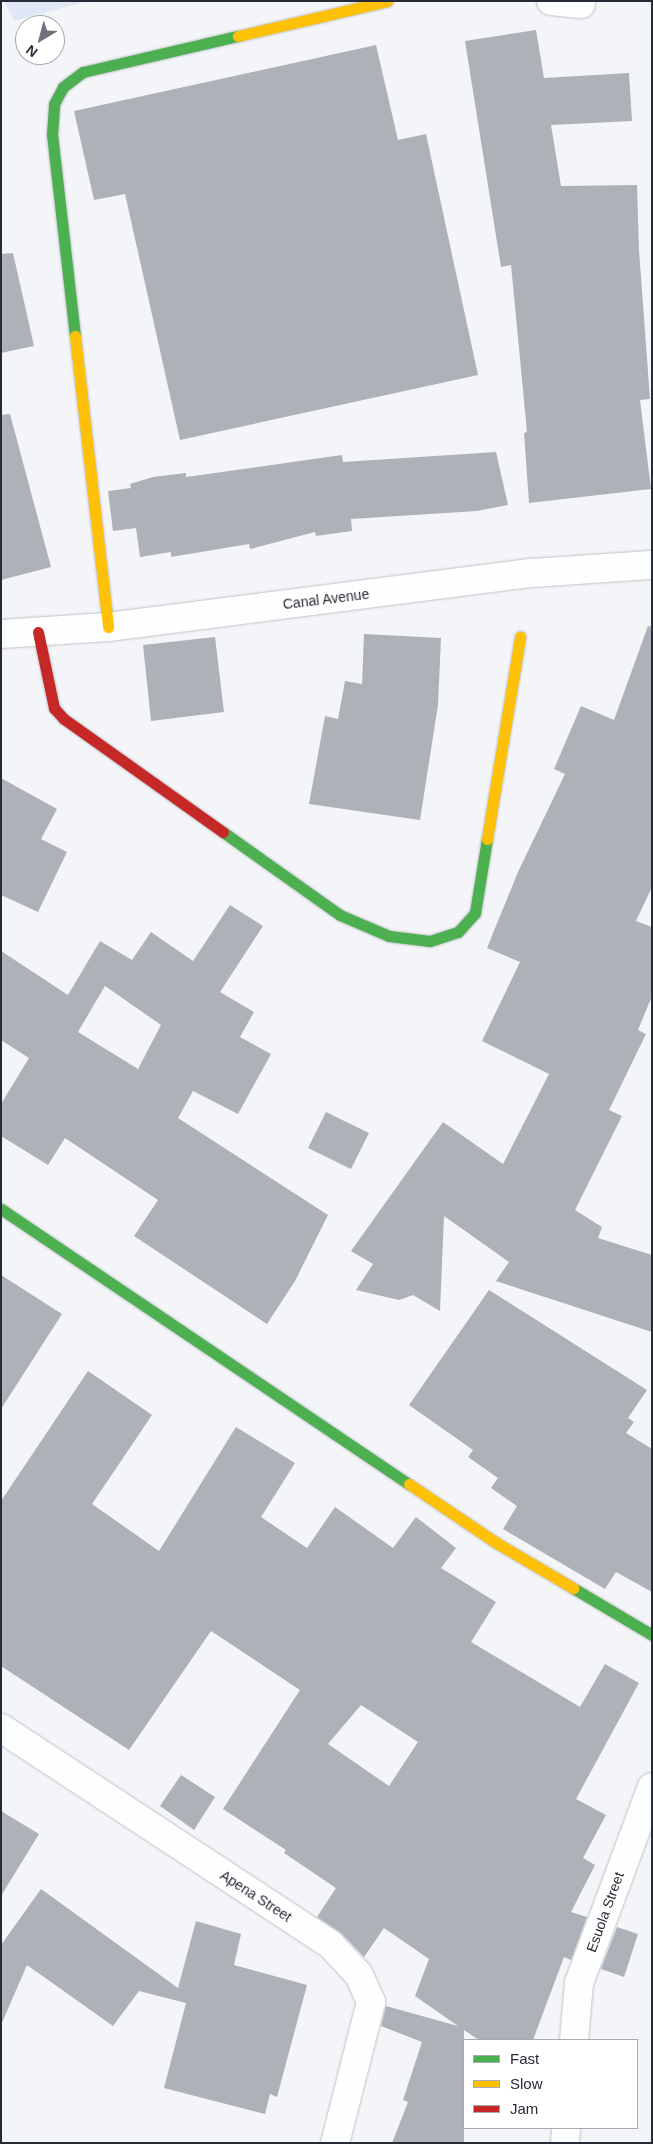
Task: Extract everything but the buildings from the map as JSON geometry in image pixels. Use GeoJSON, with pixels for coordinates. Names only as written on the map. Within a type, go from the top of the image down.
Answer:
{"type":"FeatureCollection","features":[{"type":"Feature","properties":{"kind":"street"},"geometry":{"type":"LineString","coordinates":[[108,627],[52,135],[54,104],[63,87],[83,72],[386,1]]}},
{"type":"Feature","properties":{"kind":"street"},"geometry":{"type":"LineString","coordinates":[[550,1],[581,4]]}},
{"type":"Feature","properties":{"kind":"street","name":"Canal Avenue"},"geometry":{"type":"LineString","coordinates":[[1,634],[108,627],[531,573],[652,565]]}},
{"type":"Feature","properties":{"kind":"street"},"geometry":{"type":"LineString","coordinates":[[38,632],[54,708],[64,719],[340,915],[389,936],[430,941],[458,932],[475,913],[520,637]]}},
{"type":"Feature","properties":{"kind":"street"},"geometry":{"type":"LineString","coordinates":[[1,1209],[495,1542],[652,1635]]}},
{"type":"Feature","properties":{"kind":"street","name":"Apena Street"},"geometry":{"type":"LineString","coordinates":[[1,1728],[330,1944],[359,1975],[371,2002],[335,2143]]}},
{"type":"Feature","properties":{"kind":"street","name":"Esuola Street"},"geometry":{"type":"LineString","coordinates":[[574,2039],[579,1983],[652,1787]]}},
{"type":"Feature","properties":{"kind":"street"},"geometry":{"type":"LineString","coordinates":[[565,2143],[566,2129]]}},
{"type":"Feature","properties":{"kind":"shaded area"},"geometry":{"type":"Polygon","coordinates":[[[4,1],[88,1],[36,15],[15,15],[14,21],[4,1]]]}},
{"type":"Feature","properties":{"kind":"traffic: fast"},"geometry":{"type":"LineString","coordinates":[[75,336],[52,135],[54,104],[63,87],[83,72],[238,36]]}},
{"type":"Feature","properties":{"kind":"traffic: fast"},"geometry":{"type":"LineString","coordinates":[[223,832],[340,915],[389,936],[430,941],[458,932],[475,913],[487,839]]}},
{"type":"Feature","properties":{"kind":"traffic: fast"},"geometry":{"type":"LineString","coordinates":[[1,1209],[409,1484]]}},
{"type":"Feature","properties":{"kind":"traffic: fast"},"geometry":{"type":"LineString","coordinates":[[573,1588],[652,1635]]}},
{"type":"Feature","properties":{"kind":"traffic: slow"},"geometry":{"type":"LineString","coordinates":[[238,36],[387,1]]}},
{"type":"Feature","properties":{"kind":"traffic: slow"},"geometry":{"type":"LineString","coordinates":[[75,336],[108,627]]}},
{"type":"Feature","properties":{"kind":"traffic: slow"},"geometry":{"type":"LineString","coordinates":[[487,839],[520,637]]}},
{"type":"Feature","properties":{"kind":"traffic: slow"},"geometry":{"type":"LineString","coordinates":[[409,1484],[495,1542],[573,1588]]}},
{"type":"Feature","properties":{"kind":"traffic: jam"},"geometry":{"type":"LineString","coordinates":[[38,632],[54,708],[64,719],[223,832]]}}]}
